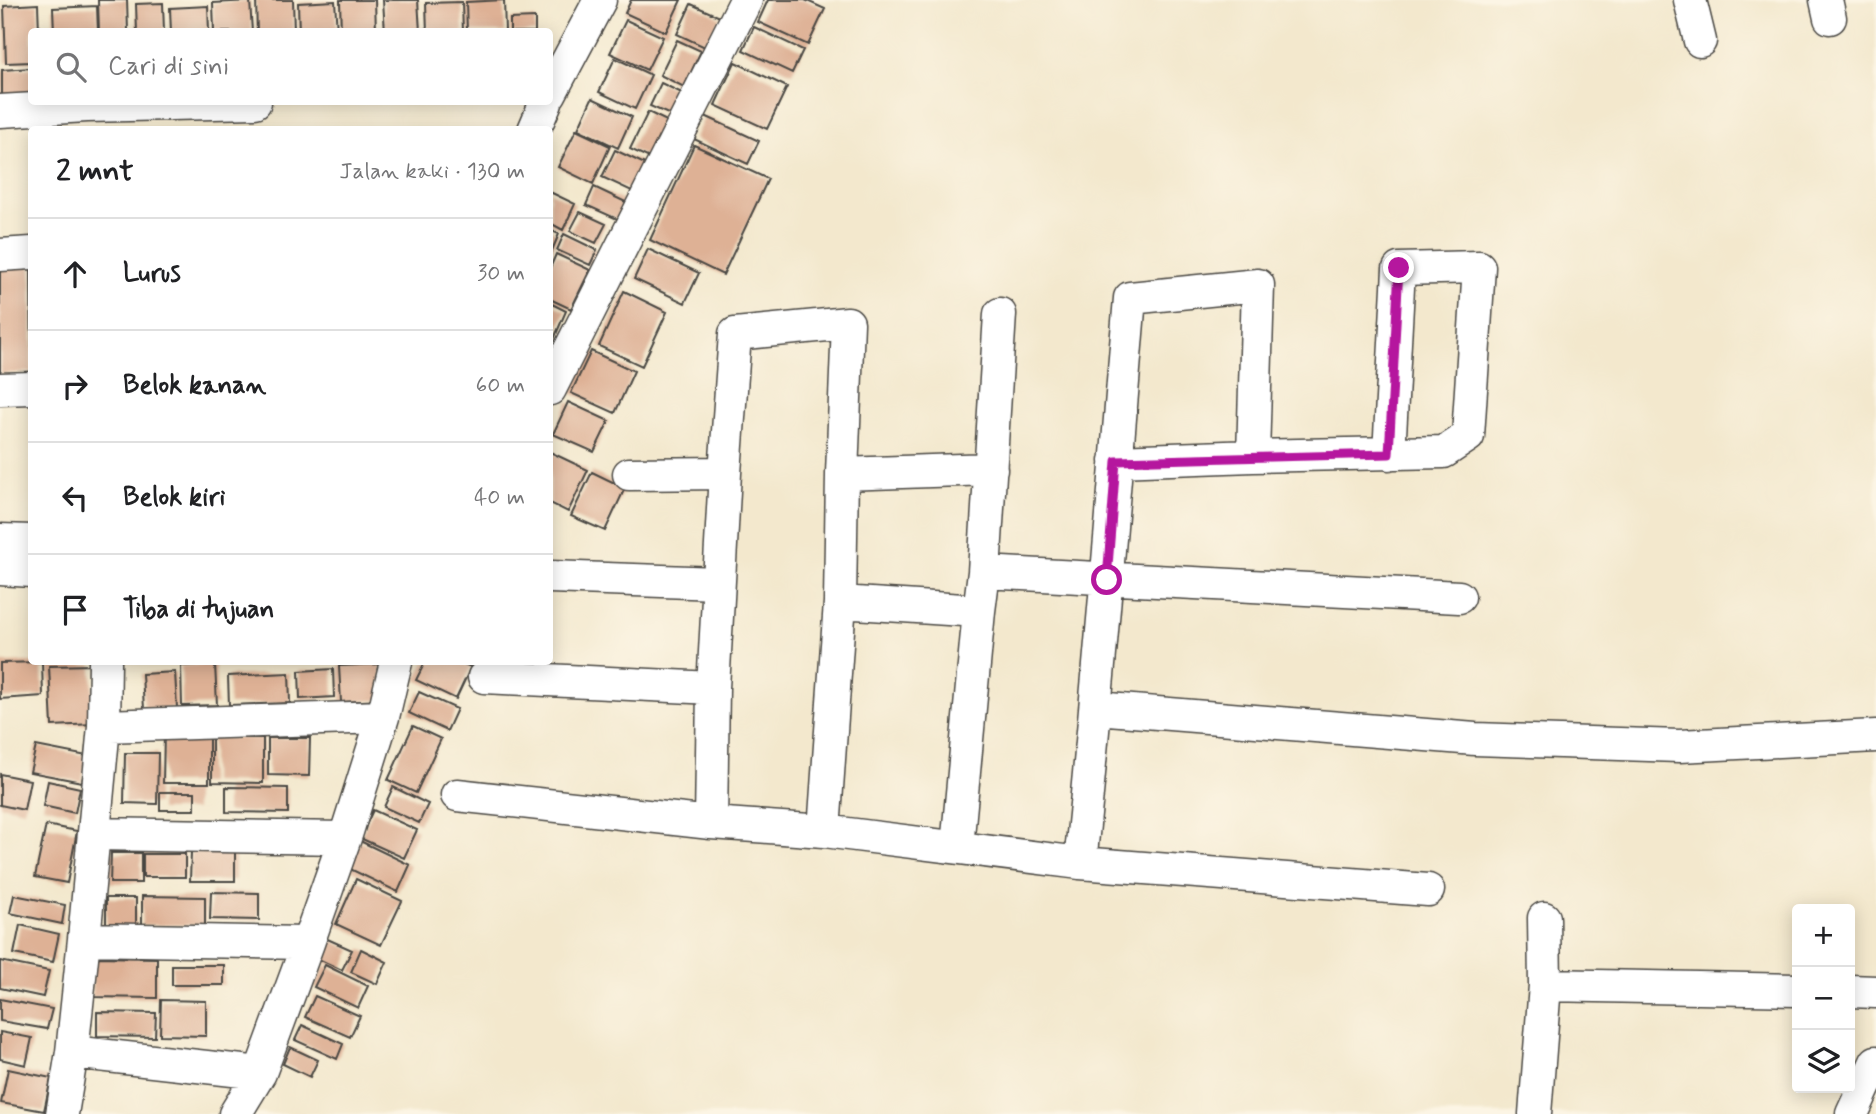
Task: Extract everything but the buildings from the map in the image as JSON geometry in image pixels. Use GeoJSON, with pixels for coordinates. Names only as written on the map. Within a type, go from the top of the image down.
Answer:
{"type":"FeatureCollection","features":[{"type":"Feature","properties":{"kind":"street"},"geometry":{"type":"LineString","coordinates":[[553,88],[600,0]]}},
{"type":"Feature","properties":{"kind":"street"},"geometry":{"type":"LineString","coordinates":[[553,383],[746,0]]}},
{"type":"Feature","properties":{"kind":"street"},"geometry":{"type":"LineString","coordinates":[[1690,0],[1700,41]]}},
{"type":"Feature","properties":{"kind":"street"},"geometry":{"type":"LineString","coordinates":[[0,111],[87,118],[224,105]]}},
{"type":"Feature","properties":{"kind":"street"},"geometry":{"type":"LineString","coordinates":[[536,126],[545,105]]}},
{"type":"Feature","properties":{"kind":"street"},"geometry":{"type":"LineString","coordinates":[[0,255],[28,253]]}},
{"type":"Feature","properties":{"kind":"street"},"geometry":{"type":"LineString","coordinates":[[1116,461],[1253,456],[1389,454],[1444,452],[1468,436],[1479,267],[1399,268],[1389,454]]}},
{"type":"Feature","properties":{"kind":"street"},"geometry":{"type":"LineString","coordinates":[[1080,863],[1096,708],[1130,298],[1258,285],[1253,456]]}},
{"type":"Feature","properties":{"kind":"street"},"geometry":{"type":"LineString","coordinates":[[957,847],[984,572],[1000,314]]}},
{"type":"Feature","properties":{"kind":"street"},"geometry":{"type":"LineString","coordinates":[[711,823],[718,583],[735,334],[848,323],[840,602],[824,831]]}},
{"type":"Feature","properties":{"kind":"street"},"geometry":{"type":"LineString","coordinates":[[0,389],[28,388]]}},
{"type":"Feature","properties":{"kind":"street"},"geometry":{"type":"LineString","coordinates":[[842,474],[991,470]]}},
{"type":"Feature","properties":{"kind":"street"},"geometry":{"type":"LineString","coordinates":[[629,474],[725,473]]}},
{"type":"Feature","properties":{"kind":"street"},"geometry":{"type":"LineString","coordinates":[[0,540],[28,541]]}},
{"type":"Feature","properties":{"kind":"street"},"geometry":{"type":"LineString","coordinates":[[0,569],[28,570]]}},
{"type":"Feature","properties":{"kind":"street"},"geometry":{"type":"LineString","coordinates":[[984,572],[1459,597]]}},
{"type":"Feature","properties":{"kind":"street"},"geometry":{"type":"LineString","coordinates":[[553,577],[718,583]]}},
{"type":"Feature","properties":{"kind":"street"},"geometry":{"type":"LineString","coordinates":[[840,602],[979,611]]}},
{"type":"Feature","properties":{"kind":"street"},"geometry":{"type":"LineString","coordinates":[[62,1114],[72,1052],[84,939],[104,726],[105,665]]}},
{"type":"Feature","properties":{"kind":"street"},"geometry":{"type":"LineString","coordinates":[[235,1114],[260,1073],[308,943],[383,717],[395,665]]}},
{"type":"Feature","properties":{"kind":"street"},"geometry":{"type":"LineString","coordinates":[[484,677],[713,688]]}},
{"type":"Feature","properties":{"kind":"street"},"geometry":{"type":"LineString","coordinates":[[1096,708],[1488,740],[1679,746],[1876,736]]}},
{"type":"Feature","properties":{"kind":"street"},"geometry":{"type":"LineString","coordinates":[[104,726],[383,717]]}},
{"type":"Feature","properties":{"kind":"street"},"geometry":{"type":"LineString","coordinates":[[457,795],[711,823],[824,831],[1080,863],[1428,890]]}},
{"type":"Feature","properties":{"kind":"street"},"geometry":{"type":"LineString","coordinates":[[94,834],[345,838]]}},
{"type":"Feature","properties":{"kind":"street"},"geometry":{"type":"LineString","coordinates":[[1535,1114],[1545,985],[1544,918]]}},
{"type":"Feature","properties":{"kind":"street"},"geometry":{"type":"LineString","coordinates":[[84,939],[308,943]]}},
{"type":"Feature","properties":{"kind":"street"},"geometry":{"type":"LineString","coordinates":[[1545,985],[1792,990]]}},
{"type":"Feature","properties":{"kind":"street"},"geometry":{"type":"LineString","coordinates":[[1855,991],[1876,992]]}},
{"type":"Feature","properties":{"kind":"street"},"geometry":{"type":"LineString","coordinates":[[72,1052],[260,1073]]}},
{"type":"Feature","properties":{"kind":"street"},"geometry":{"type":"LineString","coordinates":[[1852,1114],[1876,1062]]}},
{"type":"Feature","properties":{"kind":"route"},"geometry":{"type":"LineString","coordinates":[[1107,580],[1116,461],[1389,454],[1399,268]]}}]}
